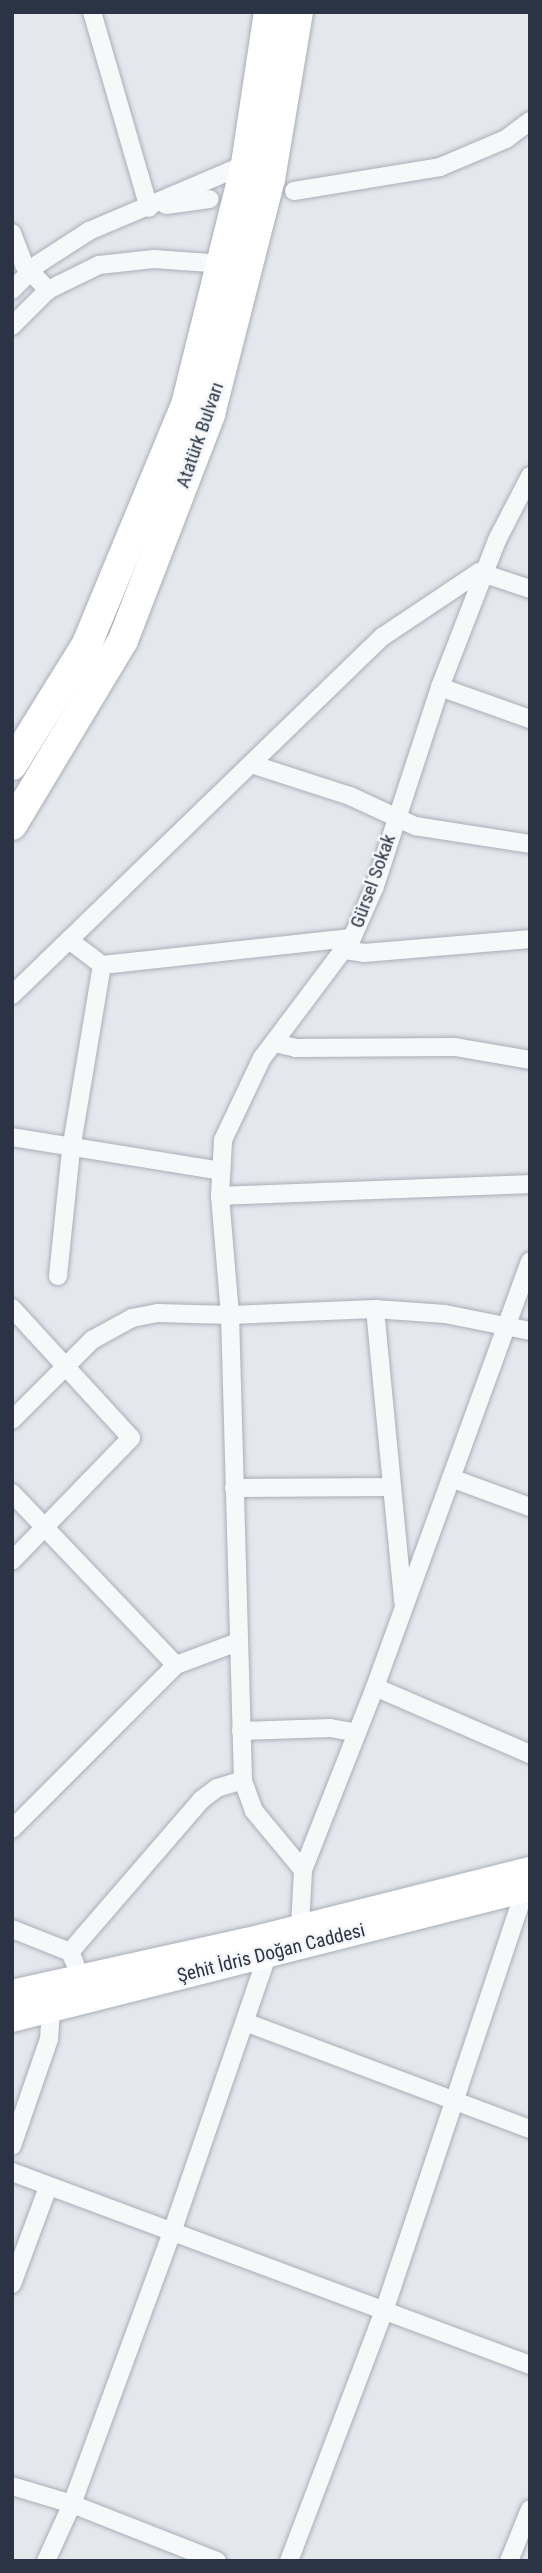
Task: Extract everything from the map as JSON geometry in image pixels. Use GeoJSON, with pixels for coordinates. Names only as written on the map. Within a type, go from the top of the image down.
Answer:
{"type":"FeatureCollection","features":[{"type":"Feature","properties":{"kind":"main road","name":"Atatürk Bulvarı"},"geometry":{"type":"LineString","coordinates":[[12,765],[92,631],[186,405],[224,264],[246,164],[268,12]]}},
{"type":"Feature","properties":{"kind":"main road","name":"Atatürk Bulvarı"},"geometry":{"type":"LineString","coordinates":[[12,825],[123,640],[210,414],[270,179],[298,12]]}},
{"type":"Feature","properties":{"kind":"main road","name":"Şehit İdris Doğan Caddesi"},"geometry":{"type":"LineString","coordinates":[[12,1993],[75,1964],[300,1926],[528,1882]]}},
{"type":"Feature","properties":{"kind":"main road","name":"Şehit İdris Doğan Caddesi"},"geometry":{"type":"LineString","coordinates":[[12,2019],[268,1954],[528,1882]]}},
{"type":"Feature","properties":{"kind":"street"},"geometry":{"type":"LineString","coordinates":[[92,12],[149,208]]}},
{"type":"Feature","properties":{"kind":"street"},"geometry":{"type":"LineString","coordinates":[[294,191],[440,167],[506,139],[530,121]]}},
{"type":"Feature","properties":{"kind":"street"},"geometry":{"type":"LineString","coordinates":[[12,290],[30,271],[89,231],[149,208],[246,164]]}},
{"type":"Feature","properties":{"kind":"street"},"geometry":{"type":"LineString","coordinates":[[149,208],[211,199]]}},
{"type":"Feature","properties":{"kind":"street"},"geometry":{"type":"LineString","coordinates":[[12,233],[30,271],[48,290]]}},
{"type":"Feature","properties":{"kind":"street"},"geometry":{"type":"LineString","coordinates":[[12,326],[48,290],[73,275],[126,260],[224,264]]}},
{"type":"Feature","properties":{"kind":"street","name":"Gürsel Sokak"},"geometry":{"type":"LineString","coordinates":[[303,1870],[254,1811],[243,1780],[230,1315],[220,1196],[223,1140],[262,1058],[348,944],[375,886],[395,816],[440,687],[485,572],[530,476]]}},
{"type":"Feature","properties":{"kind":"street"},"geometry":{"type":"LineString","coordinates":[[12,995],[382,637],[474,574],[485,572],[530,589]]}},
{"type":"Feature","properties":{"kind":"street"},"geometry":{"type":"LineString","coordinates":[[440,687],[530,719]]}},
{"type":"Feature","properties":{"kind":"street"},"geometry":{"type":"LineString","coordinates":[[251,764],[350,796],[430,830],[530,844]]}},
{"type":"Feature","properties":{"kind":"street"},"geometry":{"type":"LineString","coordinates":[[69,940],[102,965],[348,944],[364,953],[530,939]]}},
{"type":"Feature","properties":{"kind":"street"},"geometry":{"type":"LineString","coordinates":[[58,1276],[71,1150],[102,965]]}},
{"type":"Feature","properties":{"kind":"street"},"geometry":{"type":"LineString","coordinates":[[275,1042],[296,1048],[455,1047],[530,1060]]}},
{"type":"Feature","properties":{"kind":"street"},"geometry":{"type":"LineString","coordinates":[[12,1137],[71,1150],[221,1171]]}},
{"type":"Feature","properties":{"kind":"street"},"geometry":{"type":"LineString","coordinates":[[220,1196],[530,1184]]}},
{"type":"Feature","properties":{"kind":"street"},"geometry":{"type":"LineString","coordinates":[[300,1926],[303,1870],[375,1687],[530,1261]]}},
{"type":"Feature","properties":{"kind":"street"},"geometry":{"type":"LineString","coordinates":[[12,1308],[131,1438],[12,1561]]}},
{"type":"Feature","properties":{"kind":"street"},"geometry":{"type":"LineString","coordinates":[[375,1309],[403,1606]]}},
{"type":"Feature","properties":{"kind":"street"},"geometry":{"type":"LineString","coordinates":[[12,1420],[92,1340],[132,1318],[169,1312],[230,1315],[375,1309],[507,1324],[530,1331]]}},
{"type":"Feature","properties":{"kind":"street"},"geometry":{"type":"LineString","coordinates":[[451,1478],[530,1507]]}},
{"type":"Feature","properties":{"kind":"street"},"geometry":{"type":"LineString","coordinates":[[234,1488],[390,1487]]}},
{"type":"Feature","properties":{"kind":"street"},"geometry":{"type":"LineString","coordinates":[[12,1493],[176,1665]]}},
{"type":"Feature","properties":{"kind":"street"},"geometry":{"type":"LineString","coordinates":[[12,1829],[176,1665],[238,1642]]}},
{"type":"Feature","properties":{"kind":"street"},"geometry":{"type":"LineString","coordinates":[[375,1687],[530,1754]]}},
{"type":"Feature","properties":{"kind":"street"},"geometry":{"type":"LineString","coordinates":[[241,1731],[330,1728],[357,1733]]}},
{"type":"Feature","properties":{"kind":"street"},"geometry":{"type":"LineString","coordinates":[[12,1929],[75,1964],[201,1800],[217,1788],[243,1780]]}},
{"type":"Feature","properties":{"kind":"street"},"geometry":{"type":"LineString","coordinates":[[289,2561],[384,2311],[452,2100],[528,1882]]}},
{"type":"Feature","properties":{"kind":"street"},"geometry":{"type":"LineString","coordinates":[[46,2561],[72,2504],[172,2235],[268,1954]]}},
{"type":"Feature","properties":{"kind":"street"},"geometry":{"type":"LineString","coordinates":[[12,2146],[49,2039],[51,2008]]}},
{"type":"Feature","properties":{"kind":"street"},"geometry":{"type":"LineString","coordinates":[[245,2022],[530,2129]]}},
{"type":"Feature","properties":{"kind":"street"},"geometry":{"type":"LineString","coordinates":[[12,2172],[172,2235],[530,2365]]}},
{"type":"Feature","properties":{"kind":"street"},"geometry":{"type":"LineString","coordinates":[[12,2284],[48,2187]]}},
{"type":"Feature","properties":{"kind":"street"},"geometry":{"type":"LineString","coordinates":[[12,2486],[72,2504],[217,2561]]}},
{"type":"Feature","properties":{"kind":"street"},"geometry":{"type":"LineString","coordinates":[[509,2561],[530,2509]]}}]}
